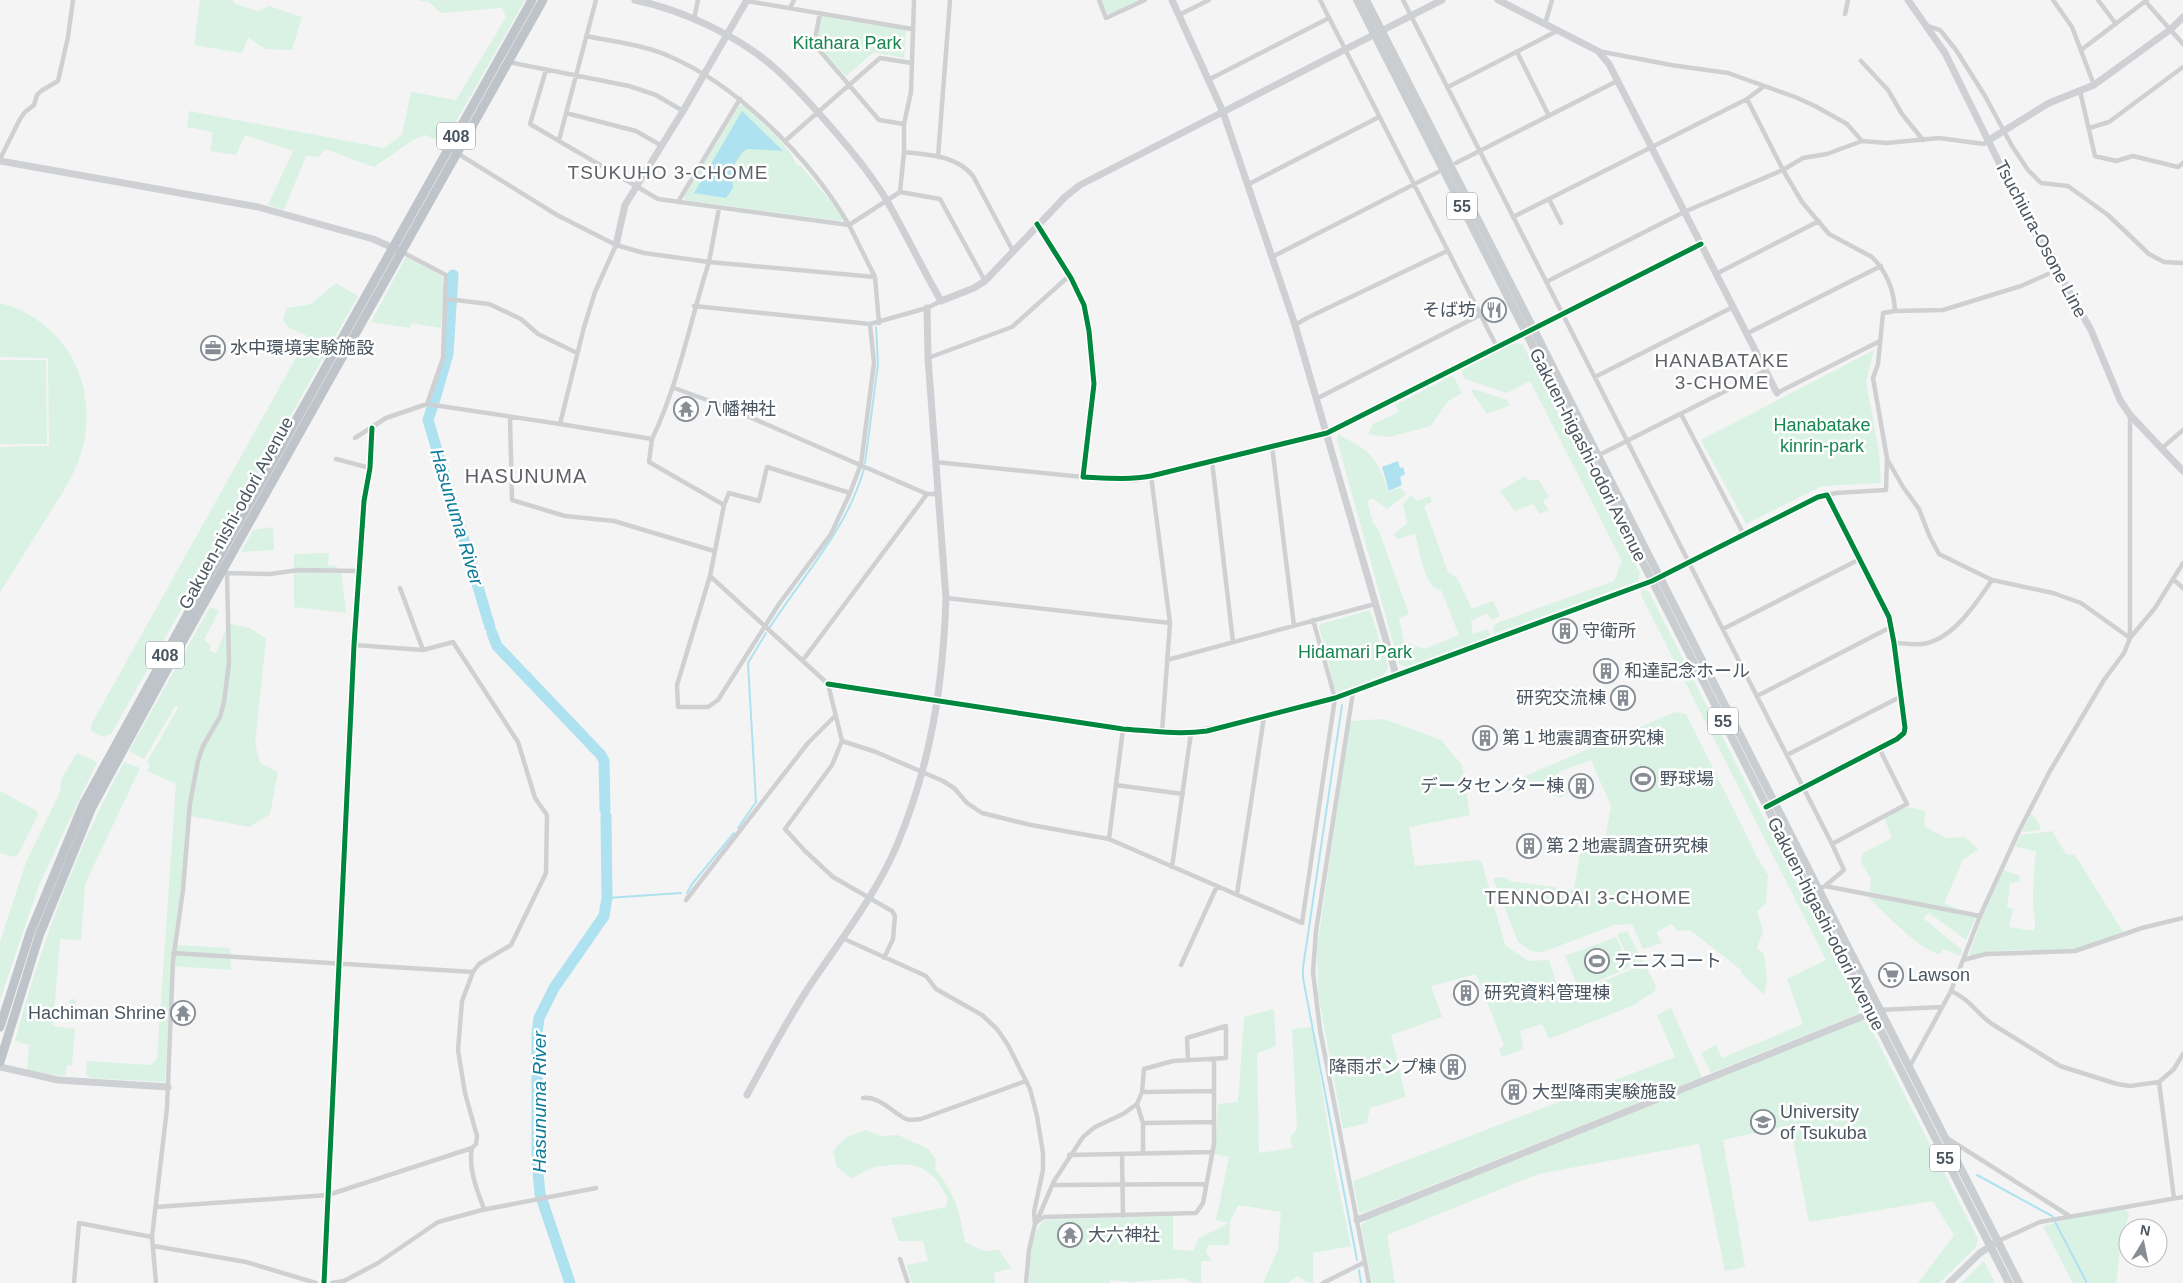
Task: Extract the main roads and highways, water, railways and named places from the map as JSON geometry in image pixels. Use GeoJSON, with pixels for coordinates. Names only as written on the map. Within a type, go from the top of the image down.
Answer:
{"type":"FeatureCollection","features":[{"type":"Feature","properties":{"kind":"highway","name":"Gakuen-nishi-odori Avenue"},"geometry":{"type":"LineString","coordinates":[[0,1062],[39,936],[92,807],[225,572],[397,250],[449,148],[532,0]]}},
{"type":"Feature","properties":{"kind":"highway","name":"Gakuen-nishi-odori Avenue"},"geometry":{"type":"LineString","coordinates":[[0,1027],[30,933],[83,805],[213,568],[397,250],[457,153],[543,0]]}},
{"type":"Feature","properties":{"kind":"main road","name":"Gakuen-higashi-odori Avenue"},"geometry":{"type":"LineString","coordinates":[[1357,0],[1379,34],[1534,328],[1766,807],[2009,1283]]}},
{"type":"Feature","properties":{"kind":"main road","name":"Gakuen-higashi-odori Avenue"},"geometry":{"type":"LineString","coordinates":[[1366,0],[1379,34],[1526,332],[1774,802],[1822,888],[1880,1010],[2019,1283]]}},
{"type":"Feature","properties":{"kind":"water"},"geometry":{"type":"Polygon","coordinates":[[[742,111],[783,151],[747,149],[741,154],[731,170],[733,188],[726,198],[694,193],[742,111]]]}},
{"type":"Feature","properties":{"kind":"water"},"geometry":{"type":"Polygon","coordinates":[[[213,340],[219,343],[222,349],[219,355],[213,358],[207,355],[204,349],[207,343],[213,340]]]}},
{"type":"Feature","properties":{"kind":"water"},"geometry":{"type":"Polygon","coordinates":[[[1398,461],[1400,468],[1403,467],[1405,474],[1400,477],[1402,485],[1389,491],[1382,467],[1398,461]]]}},
{"type":"Feature","properties":{"kind":"waterway","name":"Hasunuma River"},"geometry":{"type":"LineString","coordinates":[[434,402],[448,354],[453,275]]}},
{"type":"Feature","properties":{"kind":"waterway"},"geometry":{"type":"LineString","coordinates":[[865,463],[878,364],[876,327]]}},
{"type":"Feature","properties":{"kind":"waterway","name":"Hasunuma River"},"geometry":{"type":"LineString","coordinates":[[432,408],[428,420],[490,627]]}},
{"type":"Feature","properties":{"kind":"waterway"},"geometry":{"type":"LineString","coordinates":[[770,627],[835,532],[856,491],[864,469]]}},
{"type":"Feature","properties":{"kind":"waterway","name":"Hasunuma River"},"geometry":{"type":"LineString","coordinates":[[492,633],[497,646],[601,755],[604,761],[605,810]]}},
{"type":"Feature","properties":{"kind":"waterway"},"geometry":{"type":"LineString","coordinates":[[738,828],[756,802],[748,663],[766,633]]}},
{"type":"Feature","properties":{"kind":"waterway"},"geometry":{"type":"LineString","coordinates":[[1342,705],[1303,978],[1357,1260]]}},
{"type":"Feature","properties":{"kind":"waterway","name":"Hasunuma River"},"geometry":{"type":"LineString","coordinates":[[570,1283],[540,1194],[537,1161],[537,1034],[539,1018],[554,988],[604,916],[607,898],[606,816]]}},
{"type":"Feature","properties":{"kind":"waterway"},"geometry":{"type":"LineString","coordinates":[[687,893],[692,884],[734,833]]}},
{"type":"Feature","properties":{"kind":"waterway"},"geometry":{"type":"LineString","coordinates":[[607,898],[681,893]]}},
{"type":"Feature","properties":{"kind":"waterway"},"geometry":{"type":"LineString","coordinates":[[1977,1175],[2052,1216],[2087,1283]]}},
{"type":"Feature","properties":{"kind":"waterway"},"geometry":{"type":"LineString","coordinates":[[1359,1270],[1361,1283]]}},
{"type":"Feature","properties":{"kind":"place","name":"そば坊"},"geometry":{"type":"Point","coordinates":[1494,310]}},
{"type":"Feature","properties":{"kind":"place","name":"水中環境実験施設"},"geometry":{"type":"Point","coordinates":[213,348]}},
{"type":"Feature","properties":{"kind":"place","name":"八幡神社"},"geometry":{"type":"Point","coordinates":[686,409]}},
{"type":"Feature","properties":{"kind":"place","name":"守衛所"},"geometry":{"type":"Point","coordinates":[1565,631]}},
{"type":"Feature","properties":{"kind":"place","name":"和達記念ホール"},"geometry":{"type":"Point","coordinates":[1606,671]}},
{"type":"Feature","properties":{"kind":"place","name":"研究交流棟"},"geometry":{"type":"Point","coordinates":[1623,698]}},
{"type":"Feature","properties":{"kind":"place","name":"第１地震調査研究棟"},"geometry":{"type":"Point","coordinates":[1485,738]}},
{"type":"Feature","properties":{"kind":"place","name":"野球場"},"geometry":{"type":"Point","coordinates":[1643,779]}},
{"type":"Feature","properties":{"kind":"place","name":"データセンター棟"},"geometry":{"type":"Point","coordinates":[1581,786]}},
{"type":"Feature","properties":{"kind":"place","name":"第２地震調査研究棟"},"geometry":{"type":"Point","coordinates":[1529,846]}},
{"type":"Feature","properties":{"kind":"place","name":"テニスコート"},"geometry":{"type":"Point","coordinates":[1597,961]}},
{"type":"Feature","properties":{"kind":"place","name":"Lawson"},"geometry":{"type":"Point","coordinates":[1891,975]}},
{"type":"Feature","properties":{"kind":"place","name":"研究資料管理棟"},"geometry":{"type":"Point","coordinates":[1466,993]}},
{"type":"Feature","properties":{"kind":"place","name":"Hachiman Shrine"},"geometry":{"type":"Point","coordinates":[183,1013]}},
{"type":"Feature","properties":{"kind":"place","name":"降雨ポンプ棟"},"geometry":{"type":"Point","coordinates":[1453,1067]}},
{"type":"Feature","properties":{"kind":"place","name":"大型降雨実験施設"},"geometry":{"type":"Point","coordinates":[1514,1092]}},
{"type":"Feature","properties":{"kind":"place","name":"University of Tsukuba"},"geometry":{"type":"Point","coordinates":[1763,1122]}},
{"type":"Feature","properties":{"kind":"place","name":"大六神社"},"geometry":{"type":"Point","coordinates":[1070,1235]}},
{"type":"Feature","properties":{"kind":"district","name":"TSUKUHO 3-CHOME"},"geometry":{"type":"Point","coordinates":[668,172]}},
{"type":"Feature","properties":{"kind":"district","name":"HANABATAKE 3-CHOME"},"geometry":{"type":"Point","coordinates":[1722,371]}},
{"type":"Feature","properties":{"kind":"district","name":"HASUNUMA"},"geometry":{"type":"Point","coordinates":[526,476]}},
{"type":"Feature","properties":{"kind":"district","name":"TENNODAI 3-CHOME"},"geometry":{"type":"Point","coordinates":[1588,897]}},
{"type":"Feature","properties":{"kind":"park label","name":"Kitahara Park"},"geometry":{"type":"Point","coordinates":[847,43]}},
{"type":"Feature","properties":{"kind":"park label","name":"Hanabatake kinrin-park"},"geometry":{"type":"Point","coordinates":[1822,435]}},
{"type":"Feature","properties":{"kind":"park label","name":"Hidamari Park"},"geometry":{"type":"Point","coordinates":[1355,652]}}]}
